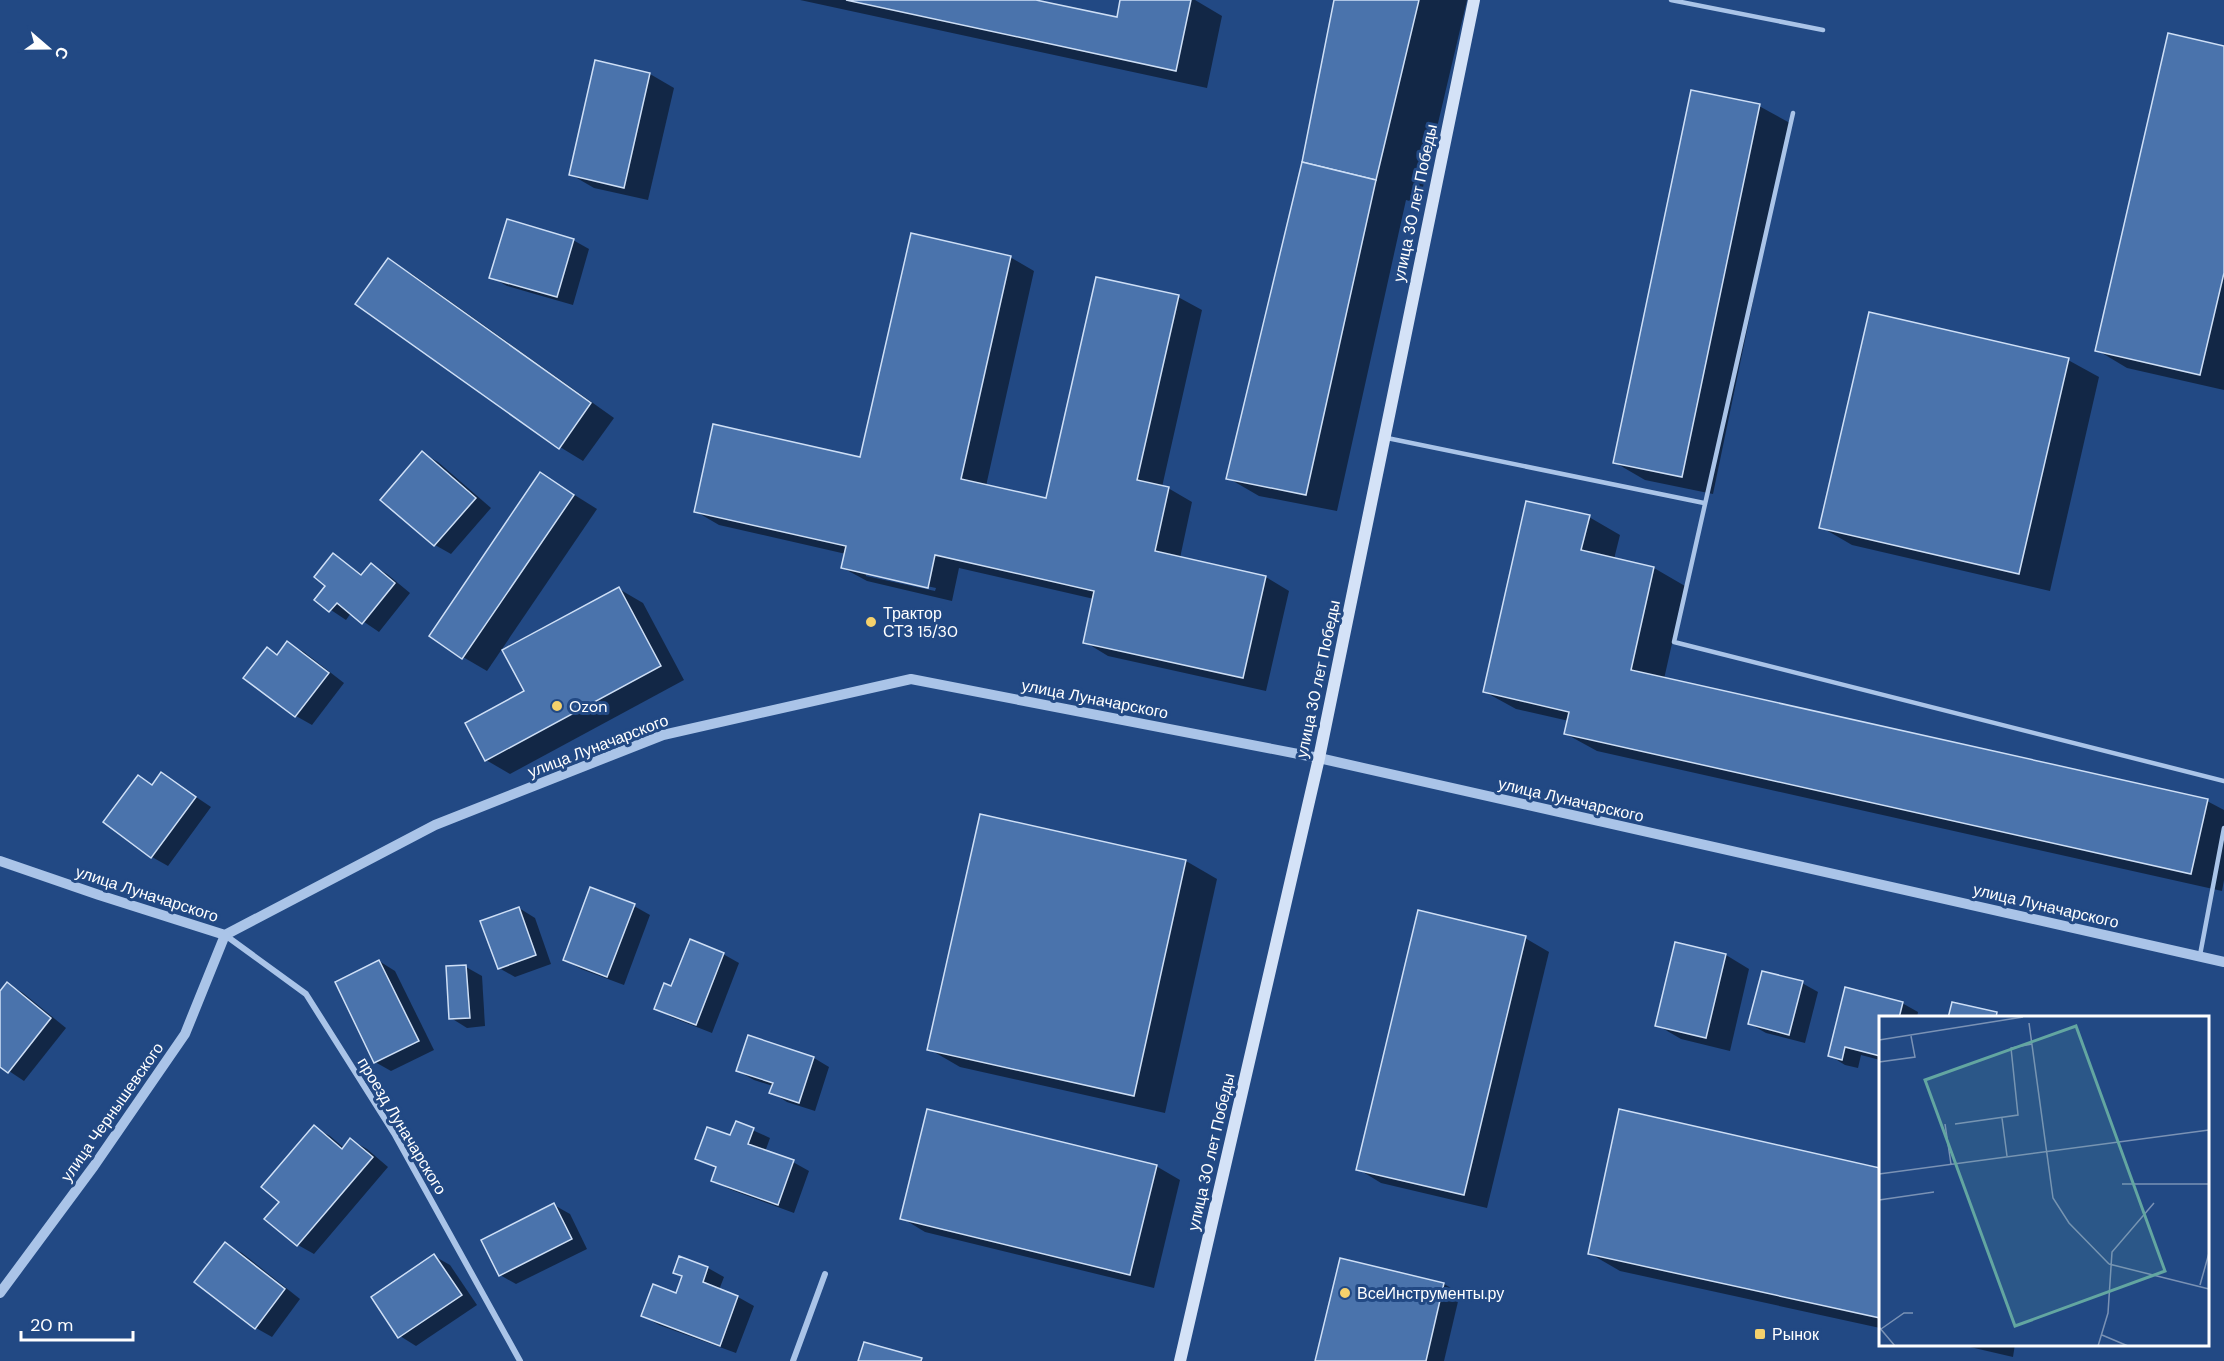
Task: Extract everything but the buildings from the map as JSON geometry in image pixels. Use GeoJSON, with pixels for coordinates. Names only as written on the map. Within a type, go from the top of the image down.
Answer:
{"type":"FeatureCollection","features":[{"type":"Feature","properties":{"kind":"main road","name":"улица 30 лет Победы"},"geometry":{"type":"LineString","coordinates":[[1180,1361],[1318,758],[1474,0]]}},
{"type":"Feature","properties":{"kind":"street","name":"улица Луначарского"},"geometry":{"type":"LineString","coordinates":[[0,861],[99,896],[225,935],[435,825],[663,735],[911,679],[1318,758],[2224,962]]}},
{"type":"Feature","properties":{"kind":"street","name":"улица Чернышевского"},"geometry":{"type":"LineString","coordinates":[[0,1293],[94,1166],[185,1034],[225,935]]}},
{"type":"Feature","properties":{"kind":"street","name":"проезд Луначарского"},"geometry":{"type":"LineString","coordinates":[[225,935],[306,994],[395,1136],[520,1361]]}},
{"type":"Feature","properties":{"kind":"street"},"geometry":{"type":"LineString","coordinates":[[793,1361],[825,1274]]}},
{"type":"Feature","properties":{"kind":"lane"},"geometry":{"type":"LineString","coordinates":[[1671,0],[1823,30]]}},
{"type":"Feature","properties":{"kind":"lane"},"geometry":{"type":"LineString","coordinates":[[1792,113],[1674,642],[2224,781]]}},
{"type":"Feature","properties":{"kind":"lane"},"geometry":{"type":"LineString","coordinates":[[1384,437],[1704,503]]}},
{"type":"Feature","properties":{"kind":"lane"},"geometry":{"type":"LineString","coordinates":[[2200,956],[2224,828]]}},
{"type":"Feature","properties":{"kind":"place","name":"Трактор СТЗ 15/30"},"geometry":{"type":"Point","coordinates":[871,622]}},
{"type":"Feature","properties":{"kind":"place","name":"Ozon"},"geometry":{"type":"Point","coordinates":[557,706]}},
{"type":"Feature","properties":{"kind":"place","name":"ВсеИнструменты.ру"},"geometry":{"type":"Point","coordinates":[1345,1293]}},
{"type":"Feature","properties":{"kind":"place","name":"Рынок"},"geometry":{"type":"Point","coordinates":[1760,1334]}}]}
